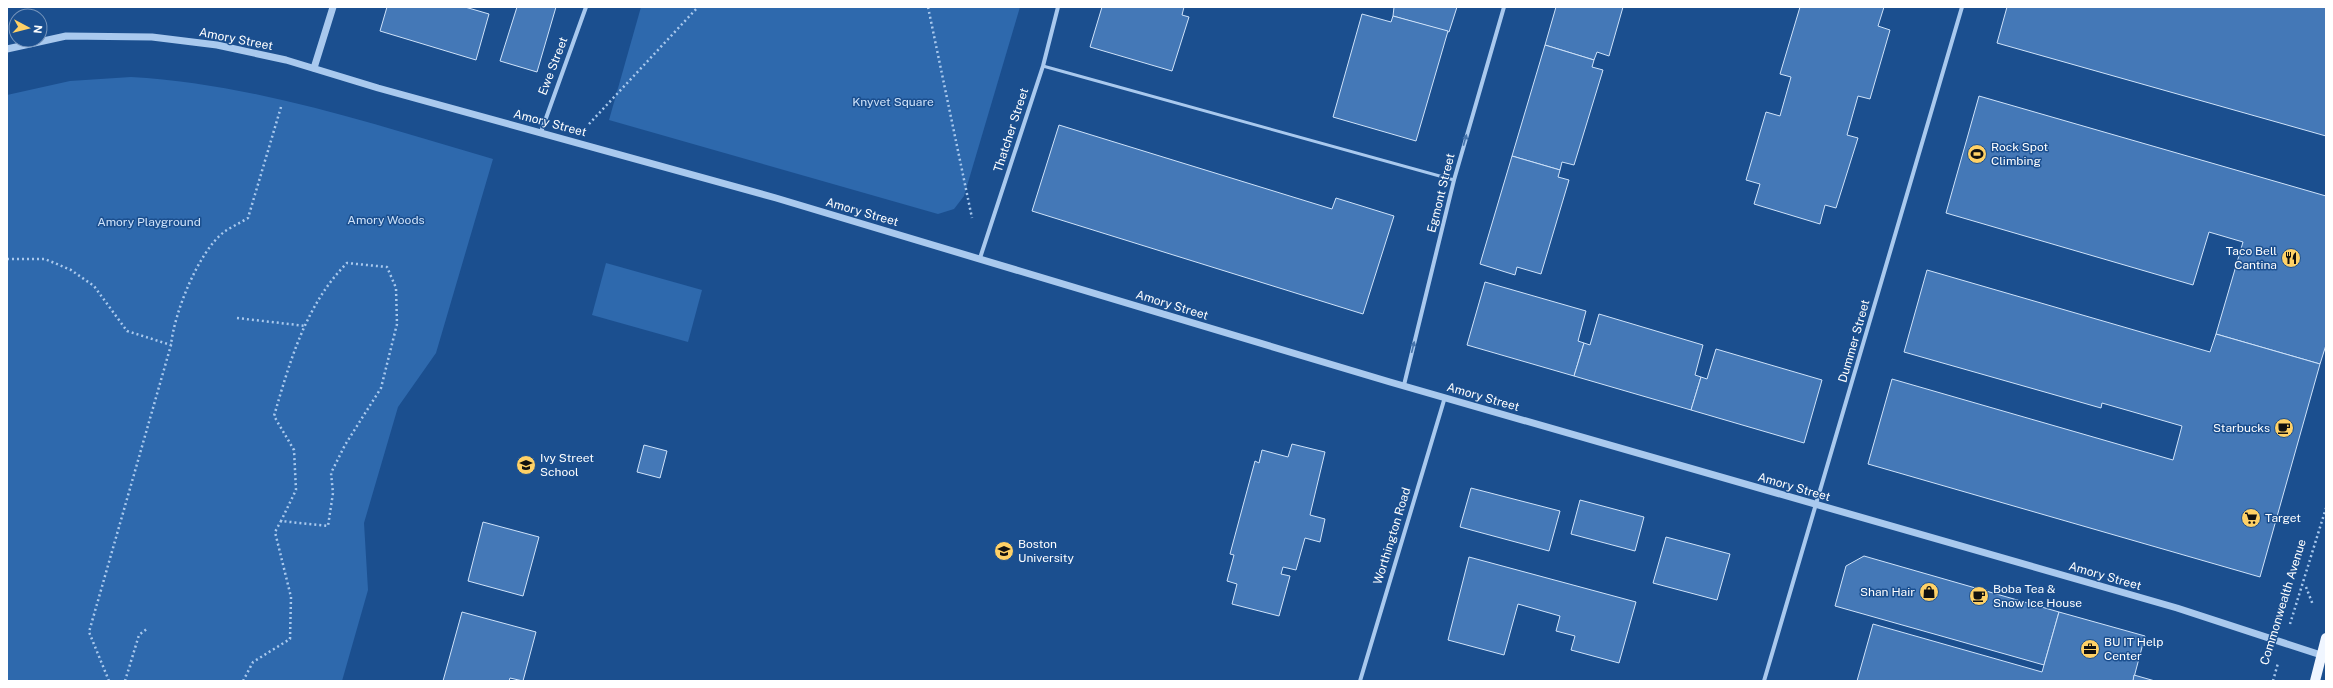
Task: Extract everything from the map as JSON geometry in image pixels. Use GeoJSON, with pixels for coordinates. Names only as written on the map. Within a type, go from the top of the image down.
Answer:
{"type":"FeatureCollection","features":[{"type":"Feature","properties":{"kind":"main road"},"geometry":{"type":"LineString","coordinates":[[2314,681],[2326,638]]}},
{"type":"Feature","properties":{"kind":"street"},"geometry":{"type":"LineString","coordinates":[[314,68],[333,7]]}},
{"type":"Feature","properties":{"kind":"street","name":"Ewe Street"},"geometry":{"type":"LineString","coordinates":[[540,132],[586,7]]}},
{"type":"Feature","properties":{"kind":"street","name":"Thatcher Street"},"geometry":{"type":"LineString","coordinates":[[980,258],[1043,66],[1058,7]]}},
{"type":"Feature","properties":{"kind":"street","name":"Egmont Street"},"geometry":{"type":"LineString","coordinates":[[1404,385],[1454,180],[1504,7]]}},
{"type":"Feature","properties":{"kind":"street","name":"Dummer Street"},"geometry":{"type":"LineString","coordinates":[[1764,681],[1962,7]]}},
{"type":"Feature","properties":{"kind":"street","name":"Amory Street"},"geometry":{"type":"LineString","coordinates":[[7,49],[66,36],[152,37],[217,45],[314,68],[378,88],[573,141],[980,258],[1445,397],[2177,608],[2321,655]]}},
{"type":"Feature","properties":{"kind":"street","name":"Worthington Road"},"geometry":{"type":"LineString","coordinates":[[1360,681],[1445,397]]}},
{"type":"Feature","properties":{"kind":"lane"},"geometry":{"type":"LineString","coordinates":[[1043,66],[1454,180]]}},
{"type":"Feature","properties":{"kind":"path"},"geometry":{"type":"LineString","coordinates":[[573,141],[698,7]]}},
{"type":"Feature","properties":{"kind":"path"},"geometry":{"type":"LineString","coordinates":[[928,7],[980,258]]}},
{"type":"Feature","properties":{"kind":"path"},"geometry":{"type":"LineString","coordinates":[[109,681],[89,632],[170,345],[173,324],[198,264],[223,233],[248,218],[281,106]]}},
{"type":"Feature","properties":{"kind":"path"},"geometry":{"type":"LineString","coordinates":[[7,259],[45,259],[71,270],[94,286],[127,331],[170,345]]}},
{"type":"Feature","properties":{"kind":"path"},"geometry":{"type":"LineString","coordinates":[[243,681],[253,662],[290,639],[291,597],[275,532],[296,490],[294,450],[274,416],[291,356],[320,296],[332,278],[347,263],[387,267],[396,288],[397,324],[381,388],[346,445],[331,473],[333,493],[328,526],[281,521]]}},
{"type":"Feature","properties":{"kind":"path"},"geometry":{"type":"LineString","coordinates":[[237,318],[306,326]]}},
{"type":"Feature","properties":{"kind":"path","name":"Commonwealth Avenue"},"geometry":{"type":"LineString","coordinates":[[2273,681],[2326,508]]}},
{"type":"Feature","properties":{"kind":"path"},"geometry":{"type":"LineString","coordinates":[[2306,587],[2313,605]]}},
{"type":"Feature","properties":{"kind":"path"},"geometry":{"type":"LineString","coordinates":[[125,681],[139,635],[148,628]]}},
{"type":"Feature","properties":{"kind":"green space","name":"Knyvet Square"},"geometry":{"type":"Polygon","coordinates":[[[641,7],[1020,7],[964,196],[954,209],[938,214],[609,120],[641,7]]]}},
{"type":"Feature","properties":{"kind":"green space","name":"Amory Playground"},"geometry":{"type":"Polygon","coordinates":[[[131,77],[177,81],[269,97],[359,120],[493,159],[436,353],[398,407],[364,523],[368,590],[342,681],[7,681],[7,95],[70,81],[131,77]]]}},
{"type":"Feature","properties":{"kind":"green space"},"geometry":{"type":"Polygon","coordinates":[[[606,263],[702,290],[688,342],[592,315],[606,263]]]}},
{"type":"Feature","properties":{"kind":"building"},"geometry":{"type":"Polygon","coordinates":[[[387,7],[465,7],[489,14],[476,60],[380,31],[387,7]]]}},
{"type":"Feature","properties":{"kind":"building"},"geometry":{"type":"Polygon","coordinates":[[[517,7],[556,7],[537,72],[500,61],[517,7]]]}},
{"type":"Feature","properties":{"kind":"building"},"geometry":{"type":"Polygon","coordinates":[[[1102,7],[1184,7],[1182,15],[1189,17],[1172,71],[1090,47],[1102,7]]]}},
{"type":"Feature","properties":{"kind":"building"},"geometry":{"type":"Polygon","coordinates":[[[1394,7],[1457,7],[1449,32],[1393,16],[1394,7]]]}},
{"type":"Feature","properties":{"kind":"building"},"geometry":{"type":"Polygon","coordinates":[[[1556,7],[1623,7],[1609,56],[1597,52],[1594,60],[1545,45],[1556,7]]]}},
{"type":"Feature","properties":{"kind":"building"},"geometry":{"type":"Polygon","coordinates":[[[1800,7],[1884,7],[1878,26],[1890,30],[1870,99],[1858,96],[1847,135],[1858,138],[1836,208],[1825,205],[1820,224],[1754,204],[1760,184],[1746,180],[1766,112],[1780,116],[1791,77],[1780,74],[1800,7]]]}},
{"type":"Feature","properties":{"kind":"building"},"geometry":{"type":"Polygon","coordinates":[[[2007,7],[2326,7],[2326,136],[1997,43],[2007,7]]]}},
{"type":"Feature","properties":{"kind":"building"},"geometry":{"type":"Polygon","coordinates":[[[1362,14],[1391,22],[1393,16],[1448,31],[1416,141],[1333,117],[1362,14]]]}},
{"type":"Feature","properties":{"kind":"building"},"geometry":{"type":"Polygon","coordinates":[[[1545,45],[1594,60],[1592,67],[1603,70],[1574,165],[1562,162],[1560,170],[1512,156],[1545,45]]]}},
{"type":"Feature","properties":{"kind":"building"},"geometry":{"type":"Polygon","coordinates":[[[1979,96],[2326,196],[2326,345],[2320,364],[2216,334],[2243,242],[2209,232],[2193,285],[1946,213],[1979,96]]]}},
{"type":"Feature","properties":{"kind":"building"},"geometry":{"type":"Polygon","coordinates":[[[1059,125],[1332,209],[1336,198],[1394,216],[1363,314],[1032,211],[1059,125]]]}},
{"type":"Feature","properties":{"kind":"building"},"geometry":{"type":"Polygon","coordinates":[[[1512,156],[1560,170],[1558,177],[1569,180],[1541,274],[1517,267],[1515,275],[1480,264],[1512,156]]]}},
{"type":"Feature","properties":{"kind":"building"},"geometry":{"type":"Polygon","coordinates":[[[1927,270],[2210,352],[2216,334],[2320,364],[2260,577],[1868,464],[1892,379],[2173,460],[2182,426],[2102,403],[2101,408],[1904,352],[1927,270]]]}},
{"type":"Feature","properties":{"kind":"building"},"geometry":{"type":"Polygon","coordinates":[[[1485,282],[1586,311],[1578,341],[1584,343],[1574,376],[1467,345],[1485,282]]]}},
{"type":"Feature","properties":{"kind":"building"},"geometry":{"type":"Polygon","coordinates":[[[1599,314],[1703,345],[1695,375],[1701,377],[1691,410],[1574,376],[1584,343],[1590,345],[1599,314]]]}},
{"type":"Feature","properties":{"kind":"building"},"geometry":{"type":"Polygon","coordinates":[[[1716,349],[1822,380],[1804,443],[1691,410],[1701,377],[1707,379],[1716,349]]]}},
{"type":"Feature","properties":{"kind":"building"},"geometry":{"type":"Polygon","coordinates":[[[1292,444],[1325,452],[1310,515],[1325,519],[1320,542],[1305,538],[1296,570],[1283,567],[1281,574],[1290,576],[1279,616],[1232,604],[1237,584],[1227,581],[1234,555],[1230,554],[1255,461],[1259,463],[1262,450],[1288,457],[1292,444]]]}},
{"type":"Feature","properties":{"kind":"building"},"geometry":{"type":"Polygon","coordinates":[[[644,445],[667,451],[660,478],[637,472],[644,445]]]}},
{"type":"Feature","properties":{"kind":"building"},"geometry":{"type":"Polygon","coordinates":[[[1471,488],[1560,511],[1549,551],[1460,527],[1471,488]]]}},
{"type":"Feature","properties":{"kind":"building"},"geometry":{"type":"Polygon","coordinates":[[[1580,500],[1644,517],[1635,551],[1571,534],[1580,500]]]}},
{"type":"Feature","properties":{"kind":"building"},"geometry":{"type":"Polygon","coordinates":[[[483,522],[539,537],[523,596],[468,581],[483,522]]]}},
{"type":"Feature","properties":{"kind":"building"},"geometry":{"type":"Polygon","coordinates":[[[1666,537],[1730,554],[1717,600],[1653,583],[1666,537]]]}},
{"type":"Feature","properties":{"kind":"building"},"geometry":{"type":"Polygon","coordinates":[[[1864,556],[2059,612],[2044,665],[1835,606],[1846,566],[1864,556]]]}},
{"type":"Feature","properties":{"kind":"building"},"geometry":{"type":"Polygon","coordinates":[[[1469,557],[1636,602],[1619,663],[1571,650],[1575,636],[1556,631],[1560,616],[1518,604],[1504,655],[1448,640],[1469,557]]]}},
{"type":"Feature","properties":{"kind":"building"},"geometry":{"type":"Polygon","coordinates":[[[462,612],[536,632],[523,681],[510,678],[509,681],[443,681],[462,612]]]}},
{"type":"Feature","properties":{"kind":"building"},"geometry":{"type":"Polygon","coordinates":[[[2059,612],[2145,636],[2133,681],[1857,681],[1873,624],[2042,672],[2059,612]]]}},
{"type":"Feature","properties":{"kind":"building"},"geometry":{"type":"Polygon","coordinates":[[[2134,675],[2155,681],[2133,681],[2134,675]]]}},
{"type":"Feature","properties":{"kind":"place","name":"Rock Spot Climbing"},"geometry":{"type":"Point","coordinates":[1977,154]}},
{"type":"Feature","properties":{"kind":"place","name":"Taco Bell Cantina"},"geometry":{"type":"Point","coordinates":[2291,258]}},
{"type":"Feature","properties":{"kind":"place","name":"Starbucks"},"geometry":{"type":"Point","coordinates":[2284,428]}},
{"type":"Feature","properties":{"kind":"place","name":"Ivy Street School"},"geometry":{"type":"Point","coordinates":[526,465]}},
{"type":"Feature","properties":{"kind":"place","name":"Target"},"geometry":{"type":"Point","coordinates":[2251,518]}},
{"type":"Feature","properties":{"kind":"place","name":"Boston University"},"geometry":{"type":"Point","coordinates":[1004,551]}},
{"type":"Feature","properties":{"kind":"place","name":"Shan Hair"},"geometry":{"type":"Point","coordinates":[1929,592]}},
{"type":"Feature","properties":{"kind":"place","name":"Boba Tea & Snow Ice House"},"geometry":{"type":"Point","coordinates":[1979,596]}},
{"type":"Feature","properties":{"kind":"place","name":"BU IT Help Center"},"geometry":{"type":"Point","coordinates":[2090,649]}},
{"type":"Feature","properties":{"kind":"park label","name":"Amory Woods"},"geometry":{"type":"Point","coordinates":[386,220]}}]}
